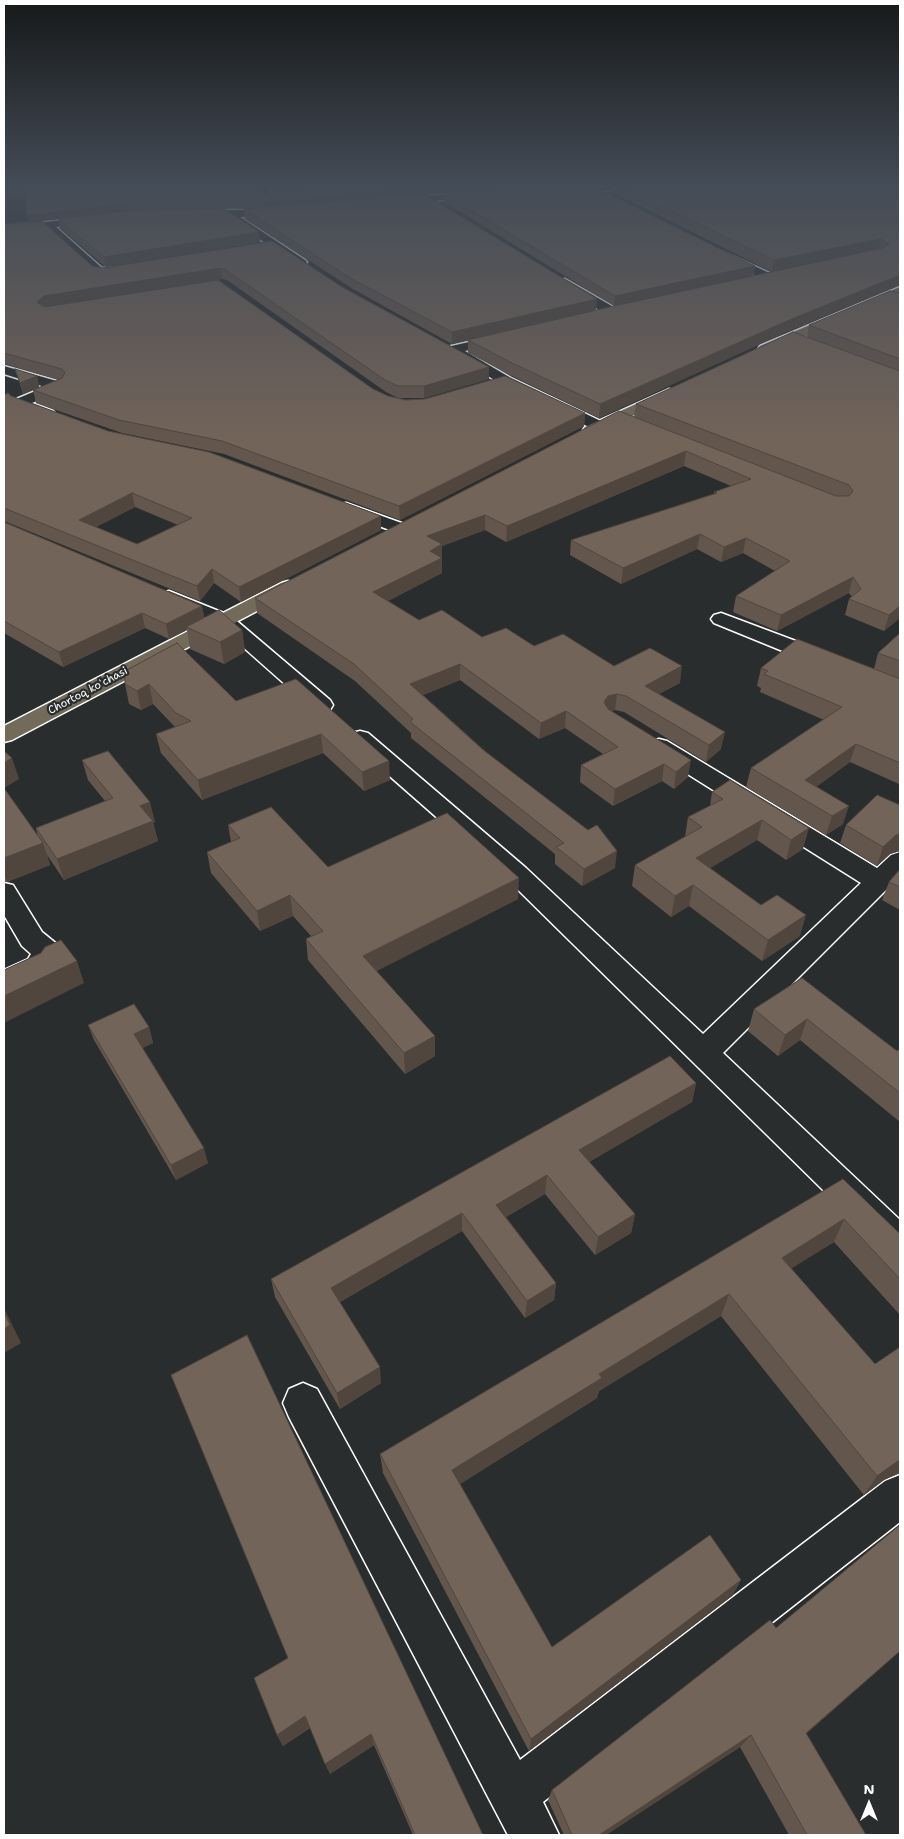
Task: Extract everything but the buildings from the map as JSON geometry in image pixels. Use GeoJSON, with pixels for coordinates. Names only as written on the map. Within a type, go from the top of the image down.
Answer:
{"type":"FeatureCollection","features":[{"type":"Feature","properties":{"kind":"main road"},"geometry":{"type":"LineString","coordinates":[[746,358],[790,338],[896,296]]}},
{"type":"Feature","properties":{"kind":"main road"},"geometry":{"type":"LineString","coordinates":[[573,439],[686,386]]}},
{"type":"Feature","properties":{"kind":"main road"},"geometry":{"type":"LineString","coordinates":[[384,538],[409,525]]}},
{"type":"Feature","properties":{"kind":"main road","name":"Chortoq koʻchasi"},"geometry":{"type":"LineString","coordinates":[[4,736],[304,579]]}},
{"type":"Feature","properties":{"kind":"street"},"geometry":{"type":"LineString","coordinates":[[753,283],[776,278],[762,272]]}},
{"type":"Feature","properties":{"kind":"street"},"geometry":{"type":"LineString","coordinates":[[553,276],[617,311],[593,317]]}},
{"type":"Feature","properties":{"kind":"street"},"geometry":{"type":"LineString","coordinates":[[518,334],[447,347],[506,381],[599,426]]}},
{"type":"Feature","properties":{"kind":"street"},"geometry":{"type":"LineString","coordinates":[[790,338],[808,345]]}},
{"type":"Feature","properties":{"kind":"street"},"geometry":{"type":"LineString","coordinates":[[4,370],[59,386],[19,403],[62,420]]}},
{"type":"Feature","properties":{"kind":"street"},"geometry":{"type":"LineString","coordinates":[[488,386],[506,381]]}},
{"type":"Feature","properties":{"kind":"street"},"geometry":{"type":"LineString","coordinates":[[617,418],[635,425]]}},
{"type":"Feature","properties":{"kind":"street"},"geometry":{"type":"LineString","coordinates":[[328,501],[409,525]]}},
{"type":"Feature","properties":{"kind":"street"},"geometry":{"type":"LineString","coordinates":[[151,589],[224,620],[517,874],[704,1052],[900,1243]]}},
{"type":"Feature","properties":{"kind":"street"},"geometry":{"type":"LineString","coordinates":[[721,619],[846,669]]}},
{"type":"Feature","properties":{"kind":"street"},"geometry":{"type":"LineString","coordinates":[[641,735],[879,882]]}},
{"type":"Feature","properties":{"kind":"street"},"geometry":{"type":"LineString","coordinates":[[704,1052],[900,861]]}},
{"type":"Feature","properties":{"kind":"street"},"geometry":{"type":"LineString","coordinates":[[4,892],[32,939],[48,952],[38,966],[4,983]]}},
{"type":"Feature","properties":{"kind":"street"},"geometry":{"type":"LineString","coordinates":[[303,1403],[534,1835]]}},
{"type":"Feature","properties":{"kind":"street"},"geometry":{"type":"LineString","coordinates":[[513,1795],[900,1496]]}}]}
